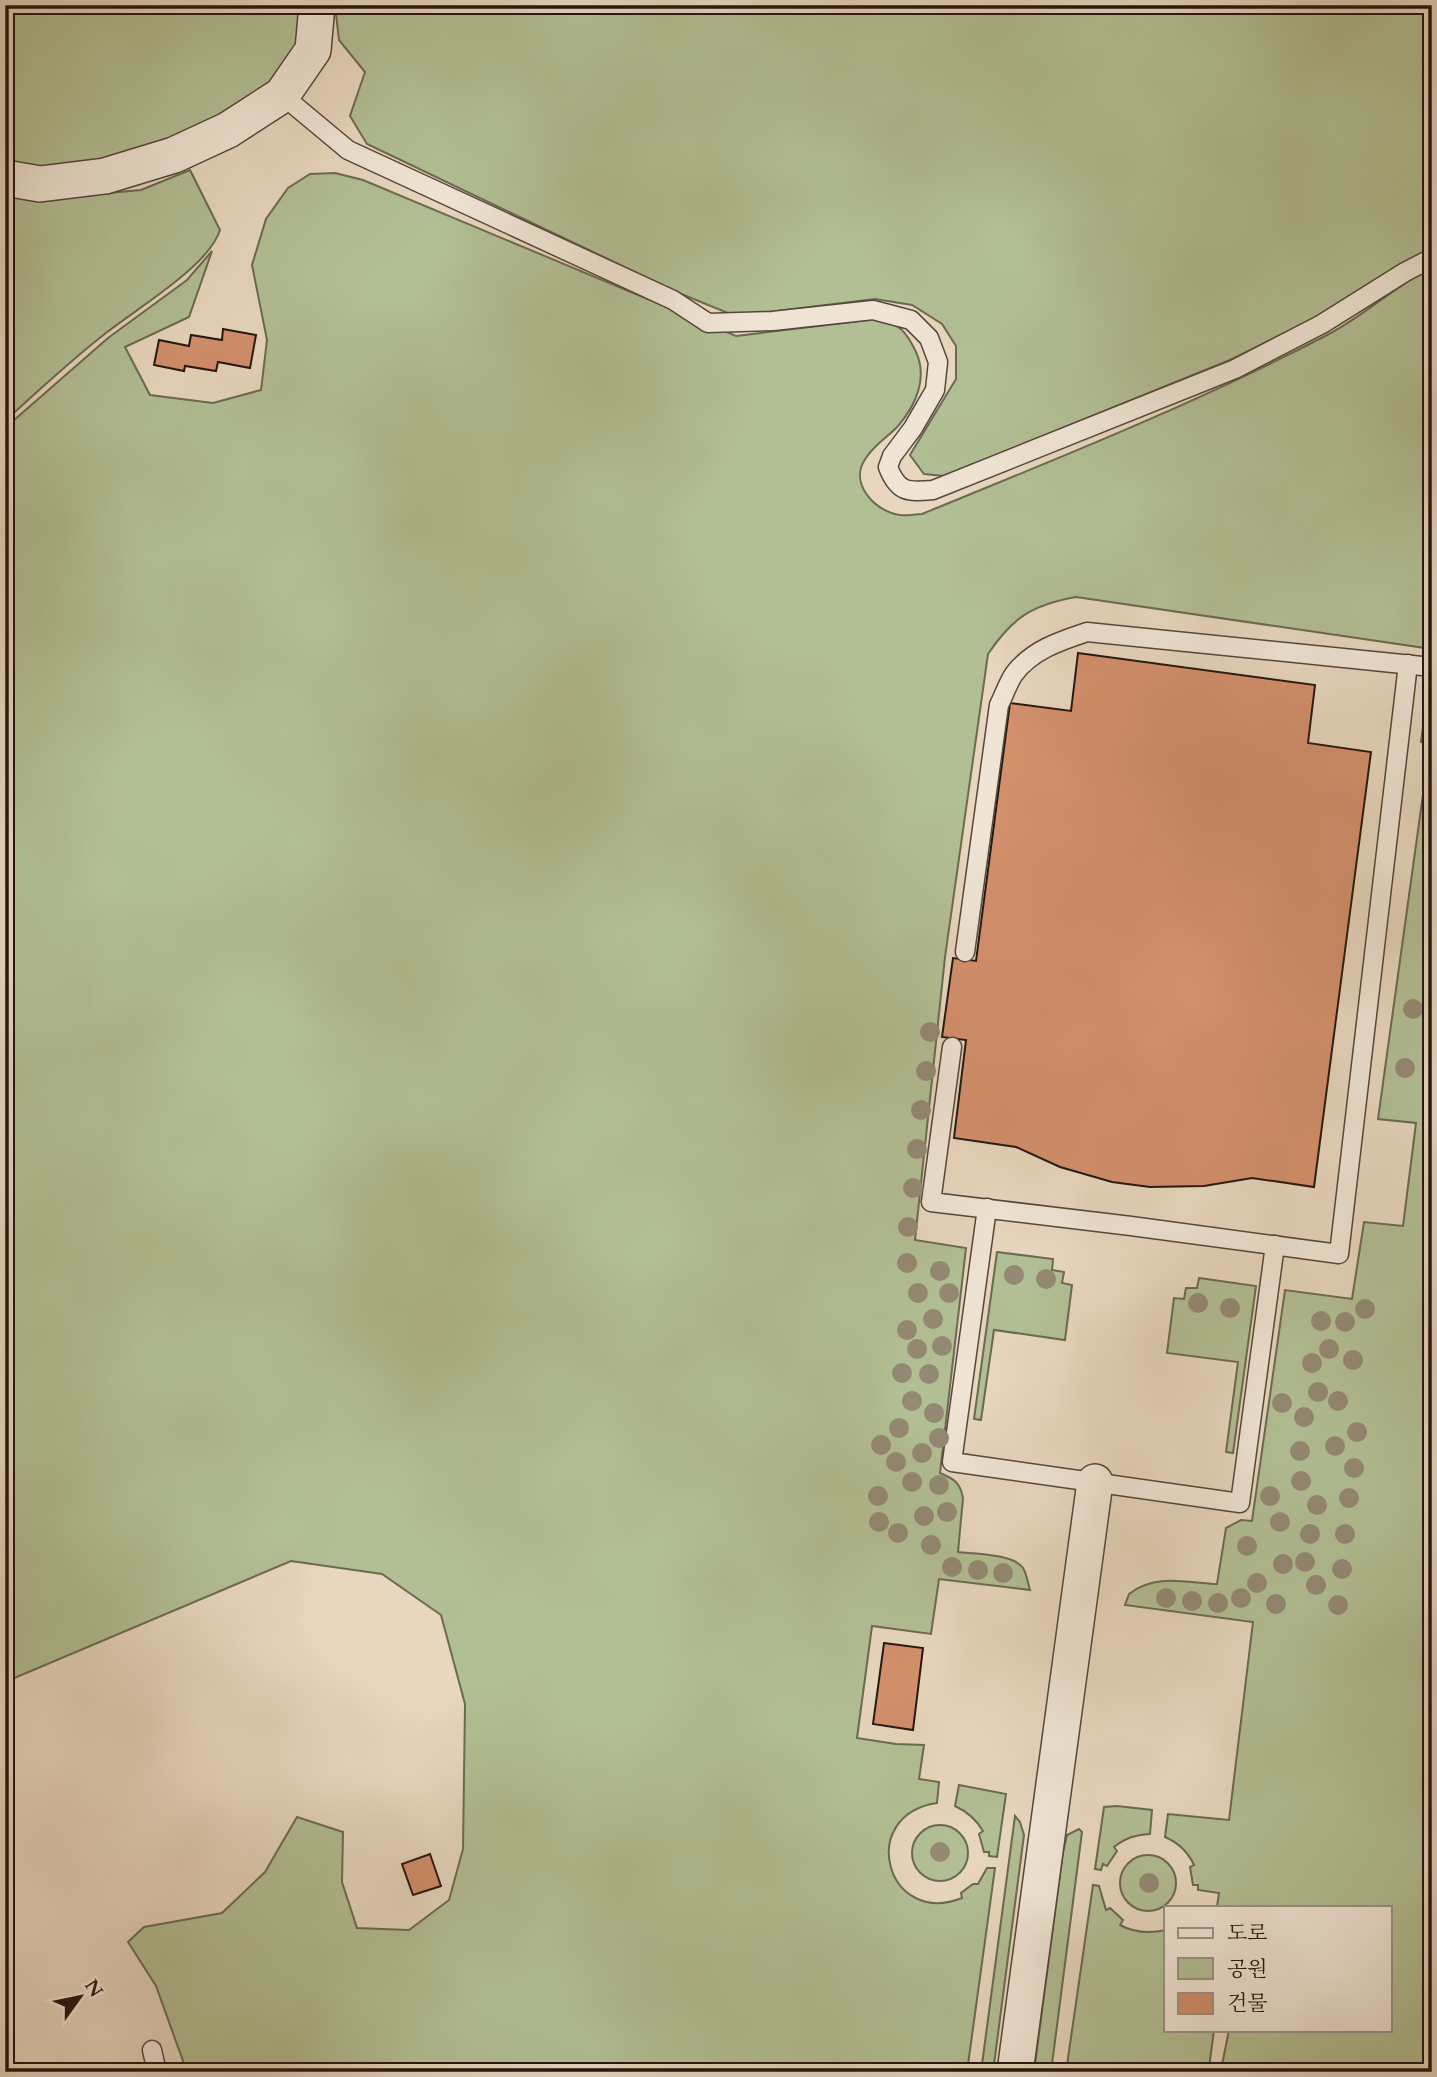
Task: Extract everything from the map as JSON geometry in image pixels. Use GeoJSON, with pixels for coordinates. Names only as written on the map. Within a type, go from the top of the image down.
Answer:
{"type":"FeatureCollection","features":[{"type":"Feature","properties":{"kind":"street"},"geometry":{"type":"LineString","coordinates":[[5,178],[40,184],[105,176],[174,156],[228,130],[282,95],[313,50],[317,5]]}},
{"type":"Feature","properties":{"kind":"street"},"geometry":{"type":"LineString","coordinates":[[1015,2072],[1095,1482]]}},
{"type":"Feature","properties":{"kind":"lane"},"geometry":{"type":"LineString","coordinates":[[282,95],[348,150],[673,300],[708,323],[773,321],[873,310],[911,320],[929,338],[938,362],[935,390],[913,428],[892,456],[888,467],[893,481],[910,492],[933,490],[1235,369],[1322,324],[1432,258]]}},
{"type":"Feature","properties":{"kind":"lane"},"geometry":{"type":"LineString","coordinates":[[965,952],[999,705],[1014,674],[1035,654],[1058,641],[1087,632],[1432,667]]}},
{"type":"Feature","properties":{"kind":"lane"},"geometry":{"type":"LineString","coordinates":[[952,1047],[931,1202],[1339,1254],[1408,664]]}},
{"type":"Feature","properties":{"kind":"lane"},"geometry":{"type":"LineString","coordinates":[[987,1208],[952,1462],[1240,1503],[1275,1245]]}},
{"type":"Feature","properties":{"kind":"lane"},"geometry":{"type":"LineString","coordinates":[[152,2050],[157,2072]]}},
{"type":"Feature","properties":{"kind":"green space"},"geometry":{"type":"Polygon","coordinates":[[[5,5],[308,5],[299,55],[284,75],[200,128],[85,168],[5,167],[5,5]]]}},
{"type":"Feature","properties":{"kind":"green space"},"geometry":{"type":"Polygon","coordinates":[[[335,5],[1432,5],[1432,251],[1315,318],[1230,360],[944,476],[924,474],[910,455],[956,379],[956,346],[942,324],[912,305],[875,299],[735,316],[679,293],[367,144],[350,116],[365,72],[339,40],[335,5]]]}},
{"type":"Feature","properties":{"kind":"green space"},"geometry":{"type":"Polygon","coordinates":[[[190,170],[220,230],[213,244],[187,272],[93,343],[5,421],[5,194],[41,199],[141,190],[190,170]]]}},
{"type":"Feature","properties":{"kind":"green space"},"geometry":{"type":"Polygon","coordinates":[[[335,173],[363,180],[736,336],[877,319],[897,326],[916,352],[921,372],[918,391],[898,426],[867,456],[860,479],[874,503],[891,513],[902,515],[922,514],[1127,429],[1229,383],[1329,334],[1432,267],[1432,459],[1424,525],[1432,526],[1432,649],[1076,597],[1047,604],[1025,615],[1006,631],[988,654],[945,957],[915,1240],[966,1248],[940,1473],[956,1482],[963,1498],[958,1552],[993,1556],[1018,1563],[1024,1570],[1030,1590],[939,1579],[931,1634],[872,1626],[857,1738],[924,1745],[919,1779],[939,1782],[937,1803],[912,1812],[896,1827],[889,1846],[891,1866],[899,1884],[915,1898],[936,1903],[962,1898],[961,1893],[973,1884],[978,1884],[987,1868],[995,1868],[967,2072],[187,2072],[156,1986],[128,1942],[144,1927],[222,1913],[265,1872],[297,1817],[343,1832],[342,1882],[357,1928],[409,1930],[449,1900],[463,1849],[465,1704],[441,1615],[382,1574],[291,1561],[5,1682],[5,428],[108,338],[187,280],[212,251],[189,317],[125,347],[150,395],[213,403],[261,390],[267,340],[252,265],[266,219],[288,188],[310,174],[335,173]]]}},
{"type":"Feature","properties":{"kind":"green space"},"geometry":{"type":"Polygon","coordinates":[[[1432,690],[1432,2072],[1066,2072],[1093,1885],[1099,1886],[1106,1910],[1110,1908],[1123,1920],[1120,1925],[1142,1932],[1164,1930],[1164,2032],[1214,2032],[1209,2068],[1221,2070],[1229,2032],[1392,2032],[1392,1906],[1217,1906],[1219,1893],[1198,1890],[1198,1885],[1193,1885],[1190,1867],[1194,1865],[1192,1860],[1179,1845],[1165,1837],[1168,1814],[1229,1820],[1253,1622],[1125,1605],[1129,1594],[1150,1583],[1172,1581],[1217,1584],[1226,1528],[1241,1520],[1252,1521],[1285,1290],[1352,1299],[1364,1222],[1403,1226],[1416,1123],[1378,1119],[1430,744],[1421,742],[1426,703],[1432,690]]]}},
{"type":"Feature","properties":{"kind":"green space"},"geometry":{"type":"Polygon","coordinates":[[[997,1252],[1053,1259],[1052,1270],[1064,1272],[1062,1283],[1072,1285],[1065,1340],[994,1330],[981,1420],[974,1419],[997,1252]]]}},
{"type":"Feature","properties":{"kind":"green space"},"geometry":{"type":"Polygon","coordinates":[[[1199,1278],[1256,1286],[1233,1453],[1226,1452],[1238,1362],[1167,1353],[1174,1298],[1184,1299],[1186,1288],[1197,1288],[1199,1278]]]}},
{"type":"Feature","properties":{"kind":"green space"},"geometry":{"type":"Polygon","coordinates":[[[959,1785],[1006,1794],[997,1857],[984,1852],[979,1834],[983,1831],[971,1816],[955,1806],[959,1785]]]}},
{"type":"Feature","properties":{"kind":"green space"},"geometry":{"type":"Polygon","coordinates":[[[1104,1807],[1152,1810],[1150,1834],[1130,1838],[1118,1844],[1114,1847],[1117,1851],[1107,1866],[1103,1864],[1101,1870],[1095,1869],[1104,1807]]]}},
{"type":"Feature","properties":{"kind":"green space"},"geometry":{"type":"Polygon","coordinates":[[[1015,1816],[1024,1835],[993,2072],[981,2072],[1015,1816]]]}},
{"type":"Feature","properties":{"kind":"green space"},"geometry":{"type":"Polygon","coordinates":[[[940,1825],[951,1827],[960,1833],[966,1842],[966,1864],[960,1873],[951,1879],[940,1881],[929,1879],[920,1873],[914,1864],[912,1853],[914,1842],[920,1833],[929,1827],[940,1825]]]}},
{"type":"Feature","properties":{"kind":"green space"},"geometry":{"type":"Polygon","coordinates":[[[1079,1829],[1082,1832],[1051,2072],[1034,2072],[1063,1852],[1067,1835],[1079,1829]]]}},
{"type":"Feature","properties":{"kind":"green space"},"geometry":{"type":"Polygon","coordinates":[[[1148,1855],[1159,1857],[1168,1863],[1174,1872],[1174,1894],[1168,1903],[1159,1909],[1148,1911],[1137,1909],[1128,1903],[1122,1894],[1120,1883],[1122,1872],[1128,1863],[1137,1857],[1148,1855]]]}},
{"type":"Feature","properties":{"kind":"building"},"geometry":{"type":"Polygon","coordinates":[[[223,329],[256,335],[250,368],[218,362],[216,371],[185,366],[184,371],[154,365],[159,340],[189,346],[191,335],[222,340],[223,329]]]}},
{"type":"Feature","properties":{"kind":"building"},"geometry":{"type":"Polygon","coordinates":[[[1078,653],[1315,685],[1308,743],[1371,752],[1314,1187],[1252,1178],[1204,1186],[1150,1187],[1112,1182],[1060,1167],[1016,1147],[954,1138],[966,1040],[942,1037],[953,958],[976,961],[1010,703],[1071,711],[1078,653]]]}},
{"type":"Feature","properties":{"kind":"building"},"geometry":{"type":"Polygon","coordinates":[[[884,1643],[923,1648],[913,1730],[873,1724],[884,1643]]]}},
{"type":"Feature","properties":{"kind":"building"},"geometry":{"type":"Polygon","coordinates":[[[430,1854],[441,1886],[413,1895],[402,1864],[430,1854]]]}},
{"type":"Feature","properties":{"kind":"building"},"geometry":{"type":"Polygon","coordinates":[[[45,2065],[58,2072],[41,2072],[45,2065]]]}}]}
